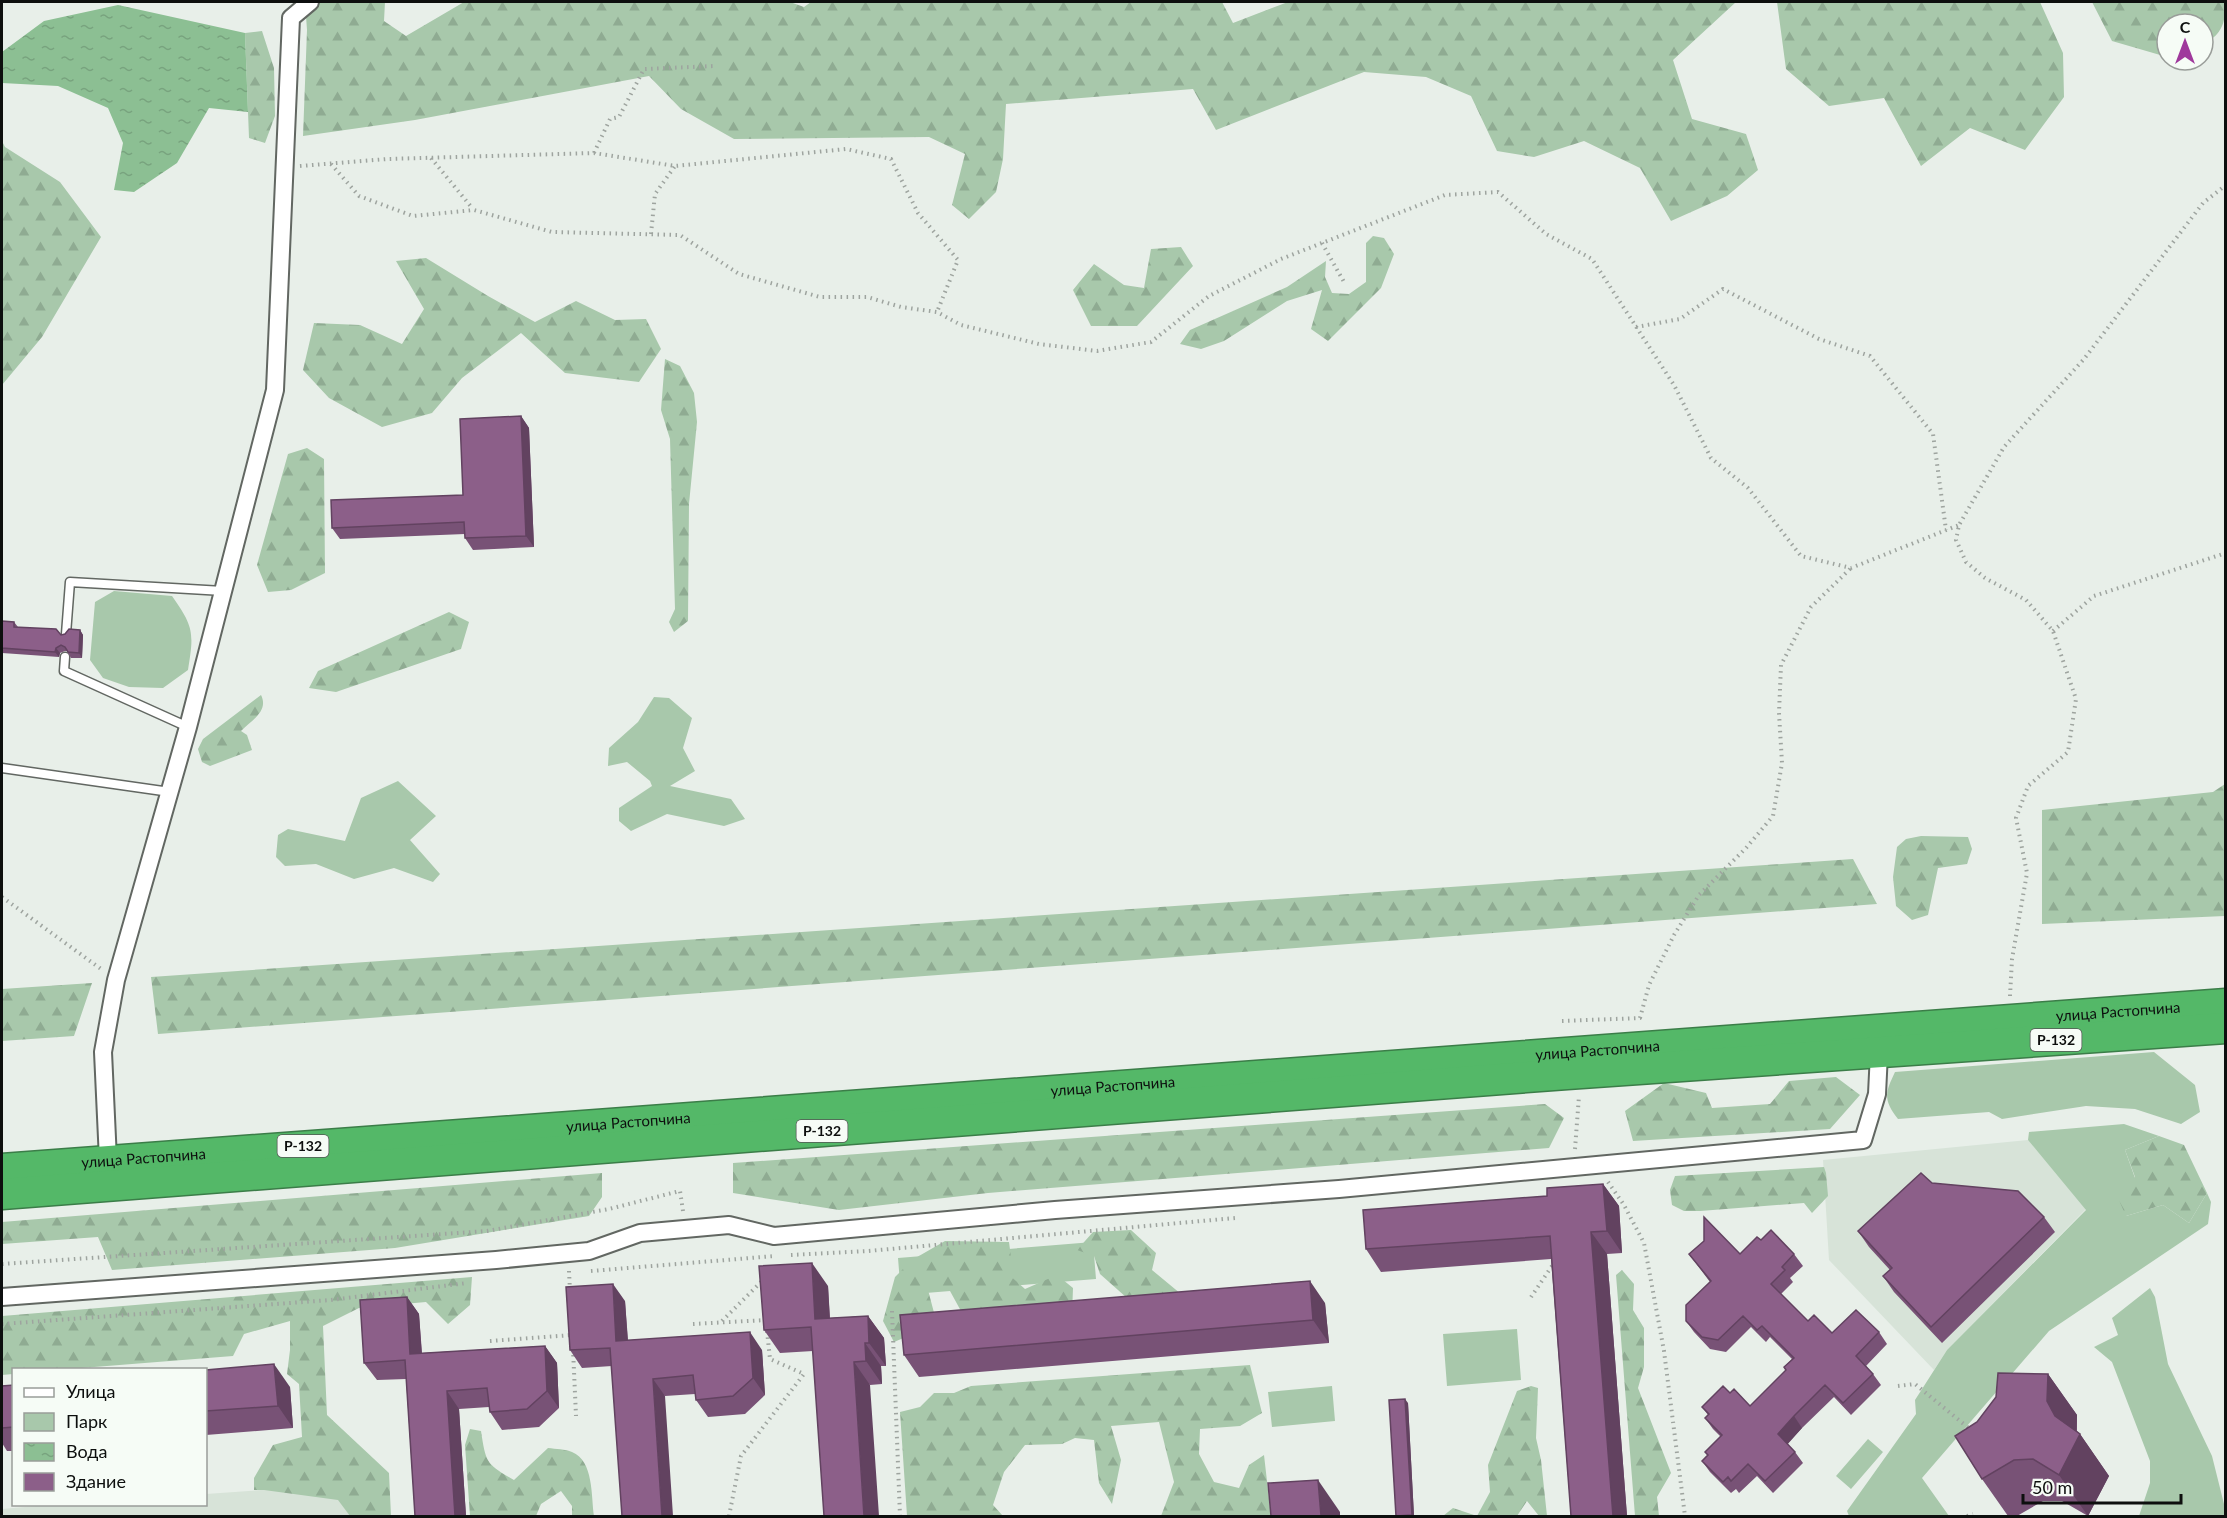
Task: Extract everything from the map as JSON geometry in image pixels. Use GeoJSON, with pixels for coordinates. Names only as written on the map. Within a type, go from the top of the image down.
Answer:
{"type":"FeatureCollection","features":[{"type":"Feature","properties":{"kind":"highway","name":"улица Растопчина"},"geometry":{"type":"LineString","coordinates":[[2,1169],[2226,1004]]}},
{"type":"Feature","properties":{"kind":"highway","name":"улица Растопчина"},"geometry":{"type":"LineString","coordinates":[[2,1194],[1567,1074],[2226,1028]]}},
{"type":"Feature","properties":{"kind":"street"},"geometry":{"type":"LineString","coordinates":[[108,1160],[103,1052],[116,980],[188,727],[275,390],[291,18],[310,2]]}},
{"type":"Feature","properties":{"kind":"street"},"geometry":{"type":"LineString","coordinates":[[2,1297],[589,1251],[640,1233],[729,1226],[774,1236],[1055,1210],[1339,1189],[1863,1140],[1877,1094],[1879,1053]]}},
{"type":"Feature","properties":{"kind":"lane"},"geometry":{"type":"LineString","coordinates":[[66,634],[70,582],[223,591]]}},
{"type":"Feature","properties":{"kind":"lane"},"geometry":{"type":"LineString","coordinates":[[65,657],[64,671],[188,727]]}},
{"type":"Feature","properties":{"kind":"lane"},"geometry":{"type":"LineString","coordinates":[[2,768],[170,792]]}},
{"type":"Feature","properties":{"kind":"path"},"geometry":{"type":"LineString","coordinates":[[594,153],[610,120],[619,117],[644,69],[714,66]]}},
{"type":"Feature","properties":{"kind":"path"},"geometry":{"type":"LineString","coordinates":[[285,167],[387,159],[594,153],[675,166],[846,149],[891,159],[918,213],[958,260],[937,312]]}},
{"type":"Feature","properties":{"kind":"path"},"geometry":{"type":"LineString","coordinates":[[430,158],[474,210]]}},
{"type":"Feature","properties":{"kind":"path"},"geometry":{"type":"LineString","coordinates":[[332,164],[359,196],[413,216],[474,210],[552,232],[680,235],[739,274],[820,297],[867,297],[901,307],[937,312],[961,325],[1039,344],[1097,351],[1151,342],[1209,296],[1281,259],[1445,195],[1498,192],[1546,234],[1592,259],[1674,385],[1711,458],[1748,489],[1801,556],[1851,568]]}},
{"type":"Feature","properties":{"kind":"path"},"geometry":{"type":"LineString","coordinates":[[651,234],[655,194],[675,166]]}},
{"type":"Feature","properties":{"kind":"path"},"geometry":{"type":"LineString","coordinates":[[2008,1019],[2012,959],[2027,873],[2016,818],[2028,786],[2068,752],[2076,699],[2053,631],[2026,600],[1984,578],[1966,562],[1956,540],[1959,525],[2004,447],[2084,359],[2203,203],[2226,185]]}},
{"type":"Feature","properties":{"kind":"path"},"geometry":{"type":"LineString","coordinates":[[1322,243],[1344,282]]}},
{"type":"Feature","properties":{"kind":"path"},"geometry":{"type":"LineString","coordinates":[[1636,327],[1680,319],[1723,289],[1819,339],[1870,356],[1933,434],[1946,530]]}},
{"type":"Feature","properties":{"kind":"path"},"geometry":{"type":"LineString","coordinates":[[1562,1021],[1640,1018],[1649,985],[1674,935],[1698,895],[1746,848],[1773,816],[1782,763],[1779,713],[1781,665],[1811,607],[1851,568],[1959,525]]}},
{"type":"Feature","properties":{"kind":"path"},"geometry":{"type":"LineString","coordinates":[[2053,631],[2094,596],[2226,553]]}},
{"type":"Feature","properties":{"kind":"path"},"geometry":{"type":"LineString","coordinates":[[2,897],[116,980]]}},
{"type":"Feature","properties":{"kind":"path"},"geometry":{"type":"LineString","coordinates":[[1570,1167],[1575,1148],[1579,1095],[1589,1094]]}},
{"type":"Feature","properties":{"kind":"path"},"geometry":{"type":"LineString","coordinates":[[1595,1164],[1624,1205],[1644,1243],[1664,1351],[1685,1516]]}},
{"type":"Feature","properties":{"kind":"path"},"geometry":{"type":"LineString","coordinates":[[2,1264],[487,1231],[609,1209],[680,1191]]}},
{"type":"Feature","properties":{"kind":"path"},"geometry":{"type":"LineString","coordinates":[[569,1273],[868,1251],[1246,1216]]}},
{"type":"Feature","properties":{"kind":"path"},"geometry":{"type":"LineString","coordinates":[[761,1233],[763,1268]]}},
{"type":"Feature","properties":{"kind":"path"},"geometry":{"type":"LineString","coordinates":[[568,1253],[570,1293]]}},
{"type":"Feature","properties":{"kind":"path"},"geometry":{"type":"LineString","coordinates":[[1531,1297],[1557,1259]]}},
{"type":"Feature","properties":{"kind":"path"},"geometry":{"type":"LineString","coordinates":[[721,1322],[764,1279],[764,1289]]}},
{"type":"Feature","properties":{"kind":"path"},"geometry":{"type":"LineString","coordinates":[[2,1324],[331,1300],[475,1282]]}},
{"type":"Feature","properties":{"kind":"path"},"geometry":{"type":"LineString","coordinates":[[729,1516],[741,1456],[804,1374],[770,1359],[765,1310]]}},
{"type":"Feature","properties":{"kind":"path"},"geometry":{"type":"LineString","coordinates":[[892,1311],[900,1516]]}},
{"type":"Feature","properties":{"kind":"path"},"geometry":{"type":"LineString","coordinates":[[693,1324],[766,1320]]}},
{"type":"Feature","properties":{"kind":"path"},"geometry":{"type":"LineString","coordinates":[[572,1324],[576,1416]]}},
{"type":"Feature","properties":{"kind":"path"},"geometry":{"type":"LineString","coordinates":[[490,1341],[572,1335]]}},
{"type":"Feature","properties":{"kind":"path"},"geometry":{"type":"LineString","coordinates":[[1898,1386],[1916,1384],[1976,1435]]}},
{"type":"Feature","properties":{"kind":"path"},"geometry":{"type":"LineString","coordinates":[[1967,1516],[1973,1514]]}},
{"type":"Feature","properties":{"kind":"shaded area"},"geometry":{"type":"Polygon","coordinates":[[[2028,1140],[2086,1209],[1947,1350],[1934,1370],[1829,1260],[1823,1160],[2028,1140]]]}},
{"type":"Feature","properties":{"kind":"shaded area"},"geometry":{"type":"Polygon","coordinates":[[[347,1484],[350,1516],[2,1516],[2,1509],[36,1506],[207,1506],[207,1494],[347,1484]]]}},
{"type":"Feature","properties":{"kind":"green space"},"geometry":{"type":"Polygon","coordinates":[[[305,2],[385,2],[384,21],[406,36],[464,2],[790,2],[804,7],[811,2],[1222,2],[1233,23],[1288,2],[1736,2],[1673,60],[1692,119],[1746,134],[1758,170],[1727,196],[1671,221],[1640,168],[1584,141],[1534,157],[1497,151],[1471,96],[1426,77],[1364,72],[1216,130],[1193,89],[1006,104],[1003,159],[996,192],[969,219],[952,205],[965,154],[929,137],[734,139],[681,109],[649,76],[415,120],[303,136],[307,30],[305,2]]]}},
{"type":"Feature","properties":{"kind":"green space"},"geometry":{"type":"Polygon","coordinates":[[[1777,2],[2040,2],[2063,53],[2064,97],[2025,150],[1970,128],[1921,166],[1884,98],[1829,106],[1786,69],[1777,2]]]}},
{"type":"Feature","properties":{"kind":"green space"},"geometry":{"type":"Polygon","coordinates":[[[2092,2],[2225,2],[2225,16],[2215,37],[2215,12],[2155,12],[2155,54],[2112,41],[2092,2]]]}},
{"type":"Feature","properties":{"kind":"green space"},"geometry":{"type":"Polygon","coordinates":[[[262,31],[274,68],[275,116],[265,143],[249,138],[245,33],[262,31]]]}},
{"type":"Feature","properties":{"kind":"green space"},"geometry":{"type":"Polygon","coordinates":[[[2,141],[5,147],[60,182],[101,237],[42,337],[2,385],[2,141]]]}},
{"type":"Feature","properties":{"kind":"green space"},"geometry":{"type":"Polygon","coordinates":[[[1373,236],[1384,238],[1394,254],[1381,288],[1328,341],[1311,329],[1322,290],[1287,301],[1224,341],[1201,349],[1180,344],[1190,330],[1287,287],[1326,261],[1325,277],[1332,293],[1349,294],[1366,282],[1366,243],[1373,236]]]}},
{"type":"Feature","properties":{"kind":"green space"},"geometry":{"type":"Polygon","coordinates":[[[1181,247],[1193,266],[1137,326],[1091,326],[1073,290],[1094,264],[1124,285],[1144,288],[1151,249],[1181,247]]]}},
{"type":"Feature","properties":{"kind":"green space"},"geometry":{"type":"Polygon","coordinates":[[[426,258],[535,322],[576,301],[615,320],[646,319],[661,349],[639,382],[565,373],[521,333],[462,378],[432,413],[382,427],[329,398],[303,370],[314,323],[360,325],[402,344],[424,309],[396,261],[426,258]]]}},
{"type":"Feature","properties":{"kind":"green space"},"geometry":{"type":"Polygon","coordinates":[[[665,359],[680,366],[694,393],[697,422],[689,504],[688,621],[674,632],[669,622],[675,609],[670,439],[661,410],[665,359]]]}},
{"type":"Feature","properties":{"kind":"green space"},"geometry":{"type":"Polygon","coordinates":[[[307,448],[324,459],[325,573],[291,590],[268,592],[257,565],[288,454],[307,448]]]}},
{"type":"Feature","properties":{"kind":"green space"},"geometry":{"type":"Polygon","coordinates":[[[114,591],[172,596],[185,615],[191,631],[188,670],[163,688],[129,687],[103,678],[90,660],[95,602],[114,591]]]}},
{"type":"Feature","properties":{"kind":"green space"},"geometry":{"type":"Polygon","coordinates":[[[449,612],[469,622],[461,649],[336,692],[309,688],[318,671],[449,612]]]}},
{"type":"Feature","properties":{"kind":"green space"},"geometry":{"type":"Polygon","coordinates":[[[261,695],[263,706],[261,711],[241,731],[247,735],[252,750],[210,766],[202,762],[198,749],[203,739],[261,695]]]}},
{"type":"Feature","properties":{"kind":"green space"},"geometry":{"type":"Polygon","coordinates":[[[654,697],[669,698],[692,718],[683,748],[695,771],[670,786],[731,799],[745,819],[724,826],[667,814],[631,831],[619,821],[619,808],[652,786],[650,781],[627,762],[608,766],[609,748],[638,722],[654,697]]]}},
{"type":"Feature","properties":{"kind":"green space"},"geometry":{"type":"Polygon","coordinates":[[[398,781],[436,816],[410,840],[440,874],[433,882],[394,868],[354,879],[316,864],[285,866],[276,857],[278,835],[288,829],[345,841],[361,798],[398,781]]]}},
{"type":"Feature","properties":{"kind":"green space"},"geometry":{"type":"Polygon","coordinates":[[[2225,784],[2225,916],[2042,924],[2042,810],[2213,792],[2225,784]]]}},
{"type":"Feature","properties":{"kind":"green space"},"geometry":{"type":"Polygon","coordinates":[[[1921,836],[1968,837],[1972,849],[1967,864],[1938,868],[1928,915],[1912,920],[1896,906],[1893,877],[1897,847],[1906,839],[1921,836]]]}},
{"type":"Feature","properties":{"kind":"green space"},"geometry":{"type":"Polygon","coordinates":[[[1853,859],[1877,904],[158,1034],[151,977],[1853,859]]]}},
{"type":"Feature","properties":{"kind":"green space"},"geometry":{"type":"Polygon","coordinates":[[[92,983],[74,1036],[2,1041],[2,989],[92,983]]]}},
{"type":"Feature","properties":{"kind":"green space"},"geometry":{"type":"Polygon","coordinates":[[[2154,1052],[2195,1085],[2200,1112],[2181,1124],[2135,1109],[2086,1106],[2002,1119],[1989,1112],[1898,1119],[1890,1107],[1887,1096],[1895,1072],[2154,1052]]]}},
{"type":"Feature","properties":{"kind":"green space"},"geometry":{"type":"Polygon","coordinates":[[[1836,1077],[1860,1095],[1830,1129],[1633,1141],[1625,1111],[1664,1083],[1706,1093],[1712,1108],[1770,1104],[1789,1081],[1836,1077]]]}},
{"type":"Feature","properties":{"kind":"green space"},"geometry":{"type":"Polygon","coordinates":[[[1545,1104],[1564,1118],[1549,1148],[988,1193],[839,1210],[733,1193],[733,1163],[1545,1104]]]}},
{"type":"Feature","properties":{"kind":"green space"},"geometry":{"type":"Polygon","coordinates":[[[2124,1124],[2159,1136],[2125,1150],[2135,1178],[2126,1216],[2163,1205],[2189,1223],[2207,1193],[2211,1202],[2208,1224],[2049,1331],[1922,1478],[1949,1516],[1849,1516],[1847,1511],[1916,1414],[1915,1400],[1947,1350],[2086,1210],[2028,1140],[2029,1132],[2124,1124]]]}},
{"type":"Feature","properties":{"kind":"green space"},"geometry":{"type":"Polygon","coordinates":[[[2159,1136],[2184,1145],[2207,1193],[2189,1223],[2163,1205],[2126,1216],[2118,1198],[2135,1177],[2125,1150],[2159,1136]]]}},
{"type":"Feature","properties":{"kind":"green space"},"geometry":{"type":"Polygon","coordinates":[[[1824,1167],[1828,1196],[1812,1213],[1804,1203],[1700,1211],[1684,1211],[1672,1205],[1670,1190],[1675,1176],[1824,1167]]]}},
{"type":"Feature","properties":{"kind":"green space"},"geometry":{"type":"Polygon","coordinates":[[[602,1173],[602,1197],[589,1216],[395,1248],[112,1270],[98,1237],[2,1244],[2,1222],[602,1173]]]}},
{"type":"Feature","properties":{"kind":"green space"},"geometry":{"type":"Polygon","coordinates":[[[1131,1230],[1156,1253],[1152,1270],[1181,1294],[1127,1298],[1100,1274],[1094,1256],[1077,1250],[1093,1232],[1131,1230]]]}},
{"type":"Feature","properties":{"kind":"green space"},"geometry":{"type":"Polygon","coordinates":[[[945,1241],[1009,1242],[1011,1257],[1008,1274],[1025,1289],[1057,1275],[1073,1288],[1072,1315],[967,1322],[950,1291],[928,1290],[937,1324],[894,1342],[883,1321],[895,1277],[912,1260],[945,1241]]]}},
{"type":"Feature","properties":{"kind":"green space"},"geometry":{"type":"Polygon","coordinates":[[[1093,1242],[1096,1279],[901,1295],[898,1258],[1093,1242]]]}},
{"type":"Feature","properties":{"kind":"green space"},"geometry":{"type":"Polygon","coordinates":[[[1622,1270],[1634,1284],[1633,1310],[1644,1328],[1644,1367],[1638,1388],[1671,1473],[1657,1497],[1659,1516],[1635,1516],[1616,1275],[1622,1270]]]}},
{"type":"Feature","properties":{"kind":"green space"},"geometry":{"type":"Polygon","coordinates":[[[472,1277],[470,1305],[448,1324],[426,1302],[359,1308],[323,1326],[327,1415],[389,1473],[391,1516],[350,1516],[338,1500],[254,1490],[254,1478],[273,1445],[302,1437],[299,1384],[287,1374],[290,1321],[244,1334],[233,1356],[82,1368],[12,1368],[12,1374],[2,1375],[2,1316],[472,1277]]]}},
{"type":"Feature","properties":{"kind":"green space"},"geometry":{"type":"Polygon","coordinates":[[[2150,1288],[2155,1297],[2168,1364],[2212,1456],[2225,1516],[2139,1516],[2150,1483],[2150,1461],[2112,1362],[2094,1347],[2118,1335],[2112,1318],[2150,1288]]]}},
{"type":"Feature","properties":{"kind":"green space"},"geometry":{"type":"Polygon","coordinates":[[[1517,1329],[1521,1380],[1447,1386],[1443,1334],[1517,1329]]]}},
{"type":"Feature","properties":{"kind":"green space"},"geometry":{"type":"Polygon","coordinates":[[[1250,1365],[1262,1413],[1240,1426],[1200,1429],[1199,1454],[1214,1482],[1239,1488],[1249,1465],[1264,1455],[1271,1516],[1161,1516],[1174,1482],[1159,1422],[1111,1426],[1121,1460],[1112,1504],[1099,1483],[1094,1440],[1075,1438],[1062,1444],[1025,1445],[1004,1472],[993,1505],[1003,1516],[907,1516],[900,1412],[920,1407],[934,1393],[954,1393],[971,1386],[1250,1365]]]}},
{"type":"Feature","properties":{"kind":"green space"},"geometry":{"type":"Polygon","coordinates":[[[1332,1386],[1335,1421],[1272,1427],[1268,1392],[1332,1386]]]}},
{"type":"Feature","properties":{"kind":"green space"},"geometry":{"type":"Polygon","coordinates":[[[1531,1386],[1538,1388],[1536,1438],[1541,1460],[1547,1516],[1539,1516],[1527,1501],[1517,1516],[1477,1516],[1490,1492],[1488,1465],[1517,1391],[1531,1386]]]}},
{"type":"Feature","properties":{"kind":"green space"},"geometry":{"type":"Polygon","coordinates":[[[470,1429],[481,1431],[484,1450],[489,1462],[514,1480],[548,1448],[572,1452],[579,1457],[588,1471],[594,1516],[572,1516],[572,1506],[561,1491],[541,1504],[536,1516],[470,1516],[465,1445],[470,1429]]]}},
{"type":"Feature","properties":{"kind":"green space"},"geometry":{"type":"Polygon","coordinates":[[[1868,1439],[1883,1452],[1851,1489],[1836,1476],[1868,1439]]]}},
{"type":"Feature","properties":{"kind":"green space"},"geometry":{"type":"Polygon","coordinates":[[[1453,1508],[1477,1516],[1443,1516],[1453,1508]]]}},
{"type":"Feature","properties":{"kind":"water"},"geometry":{"type":"Polygon","coordinates":[[[118,5],[245,33],[248,112],[209,108],[177,163],[134,192],[114,190],[123,143],[108,108],[58,86],[2,83],[2,52],[44,21],[118,5]]]}},
{"type":"Feature","properties":{"kind":"building"},"geometry":{"type":"Polygon","coordinates":[[[521,416],[526,536],[465,538],[464,522],[332,528],[331,500],[463,495],[460,419],[521,416]]]}},
{"type":"Feature","properties":{"kind":"building"},"geometry":{"type":"Polygon","coordinates":[[[2,621],[14,622],[14,627],[56,629],[61,635],[69,629],[80,630],[79,653],[68,652],[61,645],[56,648],[55,652],[2,648],[2,621]]]}},
{"type":"Feature","properties":{"kind":"building"},"geometry":{"type":"Polygon","coordinates":[[[1921,1173],[1932,1183],[2018,1191],[2044,1217],[1931,1327],[1883,1276],[1892,1268],[1858,1231],[1921,1173]]]}},
{"type":"Feature","properties":{"kind":"building"},"geometry":{"type":"Polygon","coordinates":[[[1603,1184],[1607,1231],[1591,1232],[1613,1516],[1571,1516],[1550,1236],[1366,1249],[1363,1210],[1547,1196],[1547,1188],[1603,1184]]]}},
{"type":"Feature","properties":{"kind":"building"},"geometry":{"type":"Polygon","coordinates":[[[1704,1217],[1740,1254],[1757,1237],[1761,1240],[1771,1230],[1794,1254],[1782,1267],[1785,1270],[1771,1284],[1808,1321],[1814,1315],[1832,1333],[1856,1310],[1879,1332],[1856,1356],[1873,1374],[1843,1403],[1825,1385],[1778,1434],[1795,1452],[1765,1481],[1748,1464],[1731,1481],[1728,1477],[1723,1482],[1702,1461],[1708,1455],[1705,1452],[1722,1435],[1705,1418],[1709,1414],[1702,1407],[1723,1386],[1730,1393],[1734,1389],[1750,1406],[1786,1370],[1784,1367],[1794,1358],[1762,1326],[1757,1330],[1743,1316],[1718,1340],[1702,1337],[1686,1321],[1686,1305],[1711,1281],[1689,1254],[1704,1241],[1704,1217]]]}},
{"type":"Feature","properties":{"kind":"building"},"geometry":{"type":"Polygon","coordinates":[[[812,1263],[815,1319],[868,1316],[869,1343],[865,1343],[866,1361],[854,1362],[864,1516],[824,1516],[811,1327],[764,1330],[759,1266],[812,1263]]]}},
{"type":"Feature","properties":{"kind":"building"},"geometry":{"type":"Polygon","coordinates":[[[1310,1281],[1313,1320],[904,1355],[900,1315],[1310,1281]]]}},
{"type":"Feature","properties":{"kind":"building"},"geometry":{"type":"Polygon","coordinates":[[[613,1284],[616,1341],[750,1332],[753,1378],[733,1396],[696,1400],[693,1375],[653,1379],[662,1516],[622,1516],[610,1348],[570,1350],[566,1287],[613,1284]]]}},
{"type":"Feature","properties":{"kind":"building"},"geometry":{"type":"Polygon","coordinates":[[[407,1297],[410,1354],[545,1346],[547,1391],[527,1409],[490,1412],[487,1388],[447,1391],[455,1516],[415,1516],[405,1360],[364,1363],[360,1300],[407,1297]]]}},
{"type":"Feature","properties":{"kind":"building"},"geometry":{"type":"Polygon","coordinates":[[[274,1364],[278,1406],[207,1411],[207,1370],[274,1364]]]}},
{"type":"Feature","properties":{"kind":"building"},"geometry":{"type":"Polygon","coordinates":[[[1998,1373],[2048,1374],[2047,1401],[2055,1416],[2080,1434],[2059,1475],[2033,1459],[2014,1460],[1982,1479],[1955,1436],[1977,1422],[1996,1397],[1998,1373]]]}},
{"type":"Feature","properties":{"kind":"building"},"geometry":{"type":"Polygon","coordinates":[[[12,1385],[12,1427],[2,1428],[2,1386],[12,1385]]]}},
{"type":"Feature","properties":{"kind":"building"},"geometry":{"type":"Polygon","coordinates":[[[1405,1399],[1412,1515],[1396,1516],[1389,1400],[1405,1399]]]}},
{"type":"Feature","properties":{"kind":"building"},"geometry":{"type":"Polygon","coordinates":[[[1318,1480],[1321,1516],[1271,1516],[1268,1483],[1318,1480]]]}}]}
